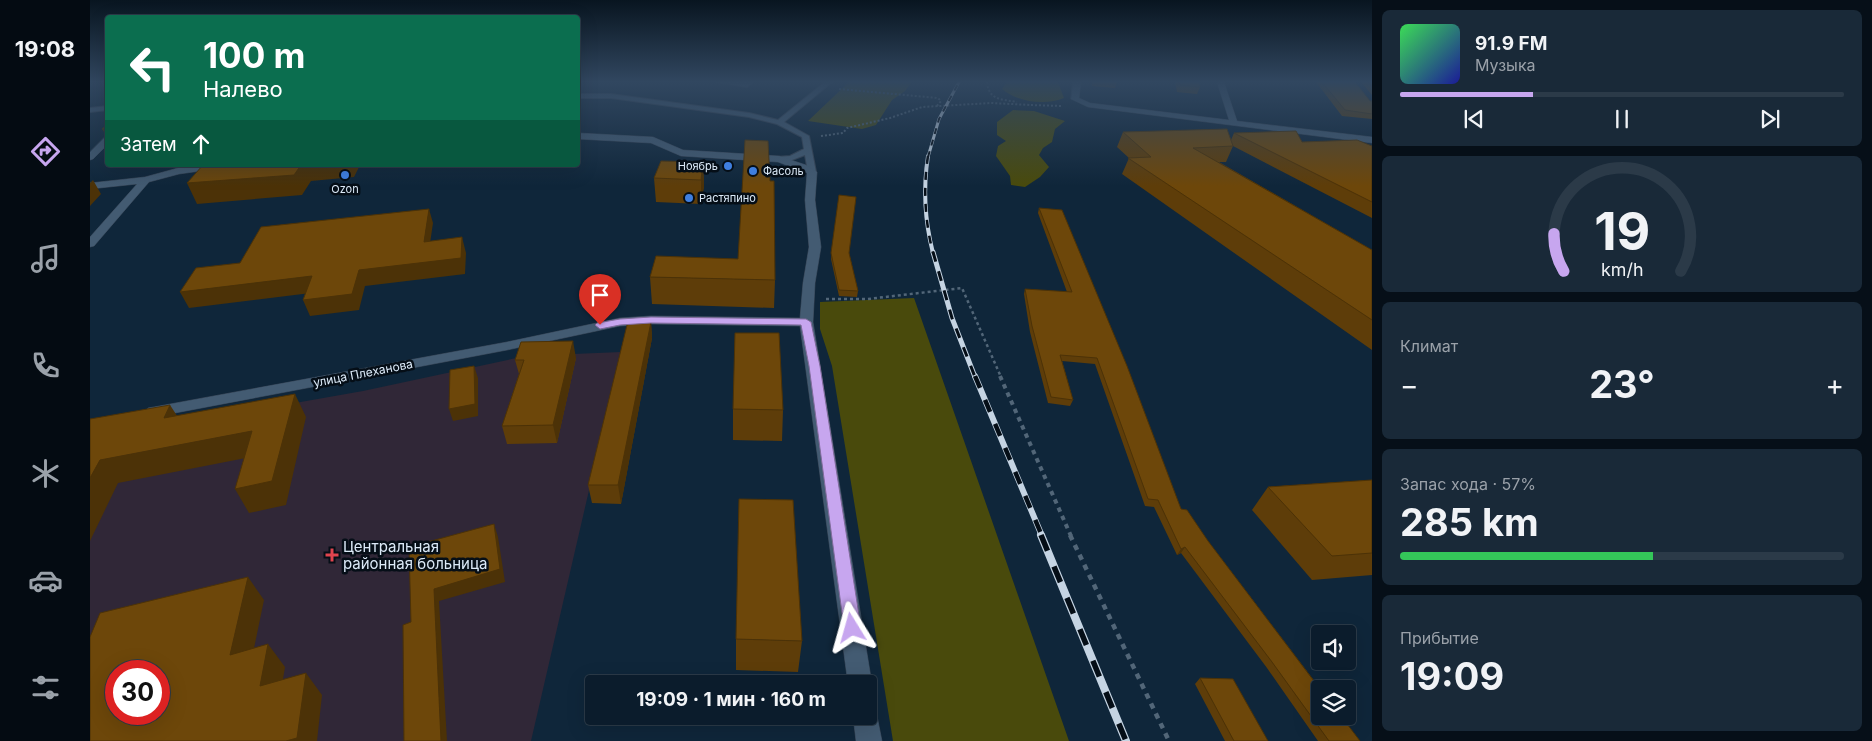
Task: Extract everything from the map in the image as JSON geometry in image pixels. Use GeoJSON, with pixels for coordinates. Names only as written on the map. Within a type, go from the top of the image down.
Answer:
{"type":"FeatureCollection","features":[{"type":"Feature","properties":{"kind":"street"},"geometry":{"type":"LineString","coordinates":[[1183,117],[1372,140]]}},
{"type":"Feature","properties":{"kind":"street"},"geometry":{"type":"LineString","coordinates":[[1232,117],[1234,123]]}},
{"type":"Feature","properties":{"kind":"street"},"geometry":{"type":"LineString","coordinates":[[580,136],[653,140],[681,153],[780,159],[798,164],[812,172],[810,200],[815,247],[806,322],[859,675]]}},
{"type":"Feature","properties":{"kind":"street"},"geometry":{"type":"LineString","coordinates":[[90,157],[105,143]]}},
{"type":"Feature","properties":{"kind":"street"},"geometry":{"type":"LineString","coordinates":[[90,182],[146,180],[178,170],[204,167]]}},
{"type":"Feature","properties":{"kind":"street"},"geometry":{"type":"LineString","coordinates":[[90,244],[146,180]]}},
{"type":"Feature","properties":{"kind":"street","name":"улица Плеханова"},"geometry":{"type":"LineString","coordinates":[[136,415],[488,349],[581,329],[635,321],[806,322]]}},
{"type":"Feature","properties":{"kind":"street"},"geometry":{"type":"LineString","coordinates":[[866,725],[869,741]]}},
{"type":"Feature","properties":{"kind":"lane"},"geometry":{"type":"LineString","coordinates":[[756,117],[779,122],[805,136],[812,172]]}},
{"type":"Feature","properties":{"kind":"lane"},"geometry":{"type":"LineString","coordinates":[[779,122],[786,117]]}},
{"type":"Feature","properties":{"kind":"lane"},"geometry":{"type":"LineString","coordinates":[[780,159],[792,158],[808,150]]}},
{"type":"Feature","properties":{"kind":"path"},"geometry":{"type":"LineString","coordinates":[[805,136],[833,136],[842,133],[847,128],[894,117]]}},
{"type":"Feature","properties":{"kind":"path"},"geometry":{"type":"LineString","coordinates":[[808,299],[868,298],[962,288],[1061,516],[1169,741]]}},
{"type":"Feature","properties":{"kind":"shaded area"},"geometry":{"type":"Polygon","coordinates":[[[813,117],[881,117],[876,125],[862,129],[808,121],[813,117]]]}},
{"type":"Feature","properties":{"kind":"shaded area"},"geometry":{"type":"Polygon","coordinates":[[[1004,117],[1051,117],[1065,121],[1055,129],[1052,142],[1043,148],[1039,155],[1049,167],[1040,177],[1025,187],[1011,185],[1010,176],[996,156],[998,146],[1006,141],[997,135],[997,122],[1004,117]]]}},
{"type":"Feature","properties":{"kind":"shaded area"},"geometry":{"type":"Polygon","coordinates":[[[914,298],[1069,741],[893,741],[832,366],[820,329],[820,302],[914,298]]]}},
{"type":"Feature","properties":{"kind":"shaded area","name":"Центральная районная больница"},"geometry":{"type":"Polygon","coordinates":[[[621,352],[531,741],[90,741],[90,439],[363,391],[526,356],[621,352]]]}},
{"type":"Feature","properties":{"kind":"building"},"geometry":{"type":"Polygon","coordinates":[[[1227,129],[1233,146],[1193,148],[1372,250],[1372,320],[1128,158],[1151,157],[1123,132],[1227,129]]]}},
{"type":"Feature","properties":{"kind":"building"},"geometry":{"type":"Polygon","coordinates":[[[1296,131],[1302,142],[1357,140],[1372,146],[1372,202],[1234,133],[1296,131]]]}},
{"type":"Feature","properties":{"kind":"building"},"geometry":{"type":"Polygon","coordinates":[[[745,140],[768,141],[770,181],[774,181],[775,280],[650,277],[656,256],[738,259],[745,140]]]}},
{"type":"Feature","properties":{"kind":"building"},"geometry":{"type":"Polygon","coordinates":[[[661,161],[703,162],[701,180],[654,178],[661,161]]]}},
{"type":"Feature","properties":{"kind":"building"},"geometry":{"type":"Polygon","coordinates":[[[201,167],[300,167],[294,175],[187,183],[201,167]]]}},
{"type":"Feature","properties":{"kind":"building"},"geometry":{"type":"Polygon","coordinates":[[[839,195],[856,197],[849,253],[858,291],[839,290],[831,253],[839,195]]]}},
{"type":"Feature","properties":{"kind":"building"},"geometry":{"type":"Polygon","coordinates":[[[1039,208],[1062,210],[1127,366],[1181,509],[1187,510],[1208,541],[1313,680],[1311,680],[1311,716],[1185,547],[1181,549],[1158,500],[1148,499],[1097,358],[1060,355],[1073,400],[1051,397],[1032,326],[1025,289],[1072,292],[1039,208]]]}},
{"type":"Feature","properties":{"kind":"building"},"geometry":{"type":"Polygon","coordinates":[[[429,209],[424,242],[462,237],[461,258],[359,270],[352,294],[303,300],[312,276],[180,292],[196,268],[240,263],[261,227],[429,209]]]}},
{"type":"Feature","properties":{"kind":"building"},"geometry":{"type":"Polygon","coordinates":[[[628,321],[651,322],[618,485],[588,485],[628,321]]]}},
{"type":"Feature","properties":{"kind":"building"},"geometry":{"type":"Polygon","coordinates":[[[735,333],[779,333],[783,410],[733,409],[735,333]]]}},
{"type":"Feature","properties":{"kind":"building"},"geometry":{"type":"Polygon","coordinates":[[[573,341],[553,425],[502,426],[524,360],[515,360],[521,342],[573,341]]]}},
{"type":"Feature","properties":{"kind":"building"},"geometry":{"type":"Polygon","coordinates":[[[474,366],[475,404],[449,409],[450,370],[474,366]]]}},
{"type":"Feature","properties":{"kind":"building"},"geometry":{"type":"Polygon","coordinates":[[[295,394],[272,481],[235,489],[252,431],[100,460],[90,478],[90,419],[170,405],[164,418],[295,394]]]}},
{"type":"Feature","properties":{"kind":"building"},"geometry":{"type":"Polygon","coordinates":[[[1372,480],[1372,553],[1332,556],[1268,487],[1372,480]]]}},
{"type":"Feature","properties":{"kind":"building"},"geometry":{"type":"Polygon","coordinates":[[[739,499],[793,500],[802,641],[736,639],[739,499]]]}},
{"type":"Feature","properties":{"kind":"building"},"geometry":{"type":"Polygon","coordinates":[[[494,524],[500,569],[434,589],[441,741],[404,741],[403,625],[411,622],[409,547],[494,524]]]}},
{"type":"Feature","properties":{"kind":"building"},"geometry":{"type":"Polygon","coordinates":[[[248,577],[230,655],[268,644],[260,686],[306,673],[297,738],[286,741],[90,741],[90,637],[100,613],[248,577]]]}},
{"type":"Feature","properties":{"kind":"building"},"geometry":{"type":"Polygon","coordinates":[[[1200,678],[1233,679],[1268,741],[1234,741],[1200,678]]]}},
{"type":"Feature","properties":{"kind":"building"},"geometry":{"type":"Polygon","coordinates":[[[1317,725],[1348,725],[1360,741],[1329,741],[1317,725]]]}},
{"type":"Feature","properties":{"kind":"railway"},"geometry":{"type":"LineString","coordinates":[[928,157],[940,117]]}},
{"type":"Feature","properties":{"kind":"railway"},"geometry":{"type":"LineString","coordinates":[[928,156],[926,205],[933,253]]}},
{"type":"Feature","properties":{"kind":"railway"},"geometry":{"type":"LineString","coordinates":[[933,252],[952,318],[975,377]]}},
{"type":"Feature","properties":{"kind":"railway"},"geometry":{"type":"LineString","coordinates":[[975,376],[1042,536]]}},
{"type":"Feature","properties":{"kind":"railway"},"geometry":{"type":"LineString","coordinates":[[1041,535],[1126,741]]}},
{"type":"Feature","properties":{"kind":"place","name":"Ноябрь"},"geometry":{"type":"Point","coordinates":[728,166]}},
{"type":"Feature","properties":{"kind":"place","name":"Фасоль"},"geometry":{"type":"Point","coordinates":[753,171]}},
{"type":"Feature","properties":{"kind":"place","name":"Ozon"},"geometry":{"type":"Point","coordinates":[345,175]}},
{"type":"Feature","properties":{"kind":"place","name":"Растяпино"},"geometry":{"type":"Point","coordinates":[689,198]}},
{"type":"Feature","properties":{"kind":"place","name":"Центральная районная больница"},"geometry":{"type":"Point","coordinates":[332,555]}},
{"type":"Feature","properties":{"kind":"route"},"geometry":{"type":"LineString","coordinates":[[600,325],[651,320],[806,322],[852,628]]}}]}
